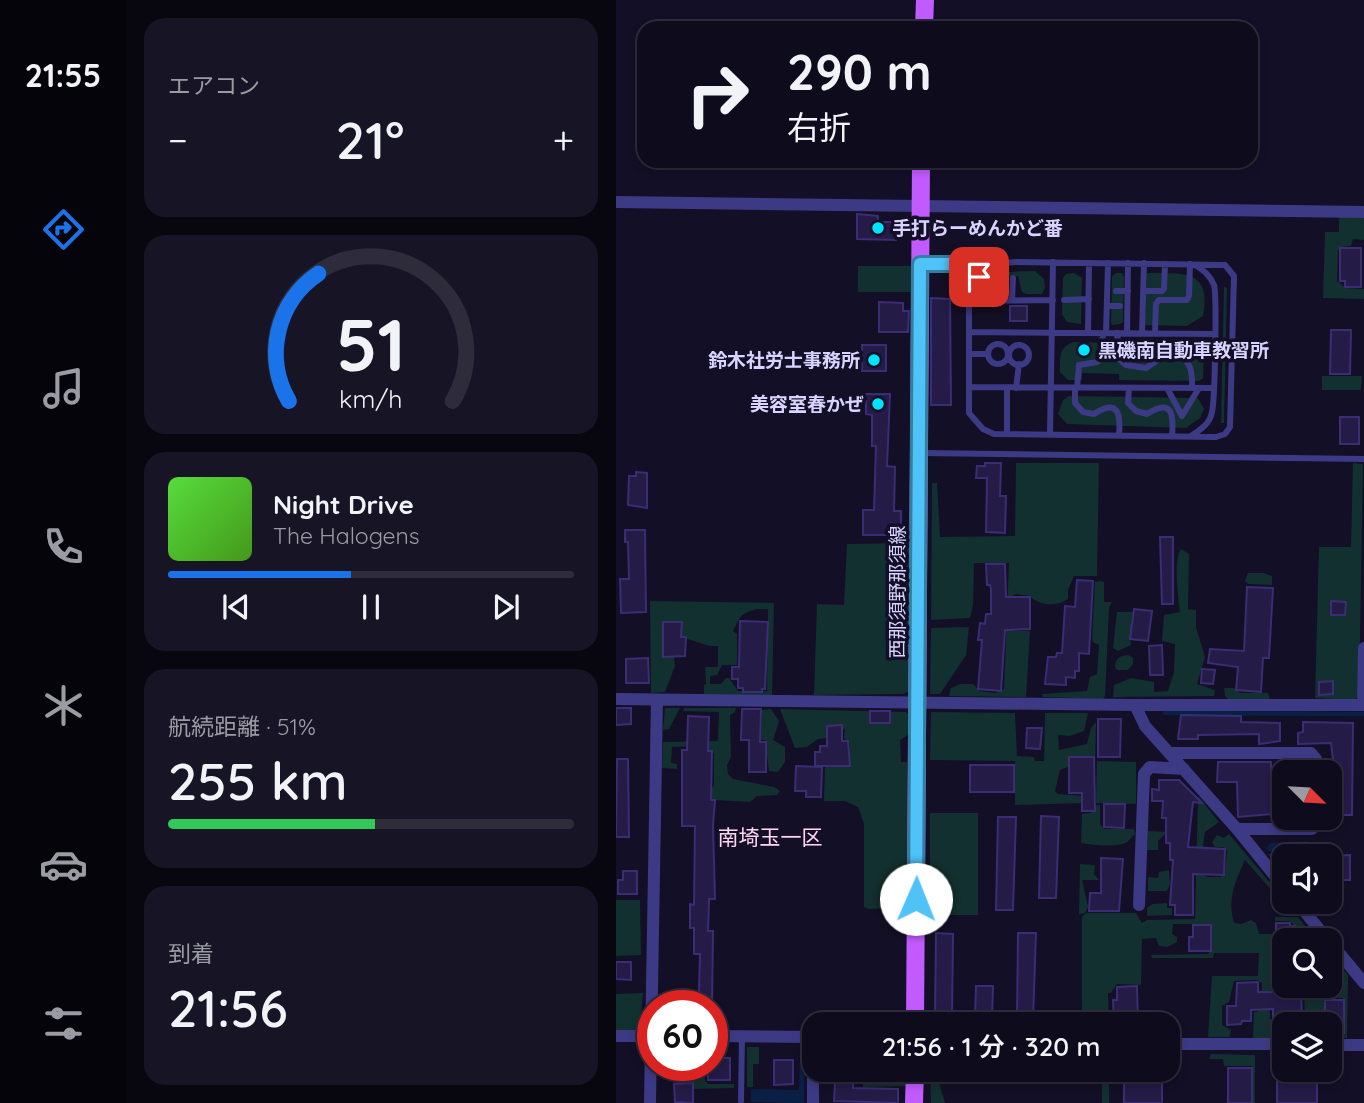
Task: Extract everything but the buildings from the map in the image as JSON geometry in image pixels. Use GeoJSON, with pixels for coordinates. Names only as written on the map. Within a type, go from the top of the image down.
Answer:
{"type":"FeatureCollection","features":[{"type":"Feature","properties":{"kind":"main road"},"geometry":{"type":"LineString","coordinates":[[924,21],[925,0]]}},
{"type":"Feature","properties":{"kind":"main road","name":"西那須野那須線"},"geometry":{"type":"LineString","coordinates":[[915,1012],[921,168]]}},
{"type":"Feature","properties":{"kind":"main road"},"geometry":{"type":"LineString","coordinates":[[914,1103],[915,1082]]}},
{"type":"Feature","properties":{"kind":"street"},"geometry":{"type":"LineString","coordinates":[[616,202],[1364,212]]}},
{"type":"Feature","properties":{"kind":"street"},"geometry":{"type":"LineString","coordinates":[[616,699],[1363,705],[1364,648]]}},
{"type":"Feature","properties":{"kind":"street"},"geometry":{"type":"LineString","coordinates":[[653,990],[657,700]]}},
{"type":"Feature","properties":{"kind":"street"},"geometry":{"type":"LineString","coordinates":[[1135,705],[1145,726],[1272,872]]}},
{"type":"Feature","properties":{"kind":"street"},"geometry":{"type":"LineString","coordinates":[[1171,753],[1311,754],[1317,760]]}},
{"type":"Feature","properties":{"kind":"street"},"geometry":{"type":"LineString","coordinates":[[1139,905],[1144,774],[1150,768],[1184,769]]}},
{"type":"Feature","properties":{"kind":"street"},"geometry":{"type":"LineString","coordinates":[[1237,829],[1272,829]]}},
{"type":"Feature","properties":{"kind":"street"},"geometry":{"type":"LineString","coordinates":[[1307,914],[1318,928]]}},
{"type":"Feature","properties":{"kind":"street"},"geometry":{"type":"LineString","coordinates":[[1342,957],[1364,983]]}},
{"type":"Feature","properties":{"kind":"street"},"geometry":{"type":"LineString","coordinates":[[616,1036],[637,1036]]}},
{"type":"Feature","properties":{"kind":"street"},"geometry":{"type":"LineString","coordinates":[[728,1036],[802,1037]]}},
{"type":"Feature","properties":{"kind":"street"},"geometry":{"type":"LineString","coordinates":[[1180,1044],[1272,1045]]}},
{"type":"Feature","properties":{"kind":"street"},"geometry":{"type":"LineString","coordinates":[[1342,1045],[1364,1045]]}},
{"type":"Feature","properties":{"kind":"street"},"geometry":{"type":"LineString","coordinates":[[650,1103],[651,1081]]}},
{"type":"Feature","properties":{"kind":"street"},"geometry":{"type":"LineString","coordinates":[[813,1082],[813,1103]]}},
{"type":"Feature","properties":{"kind":"lane"},"geometry":{"type":"LineString","coordinates":[[1050,434],[1053,262]]}},
{"type":"Feature","properties":{"kind":"lane"},"geometry":{"type":"LineString","coordinates":[[1053,262],[1225,265],[1234,276],[1230,427],[1224,434],[1216,437],[1007,434],[994,433],[975,423],[969,413],[969,332],[973,286],[986,270],[998,264],[1053,262]]}},
{"type":"Feature","properties":{"kind":"lane"},"geometry":{"type":"LineString","coordinates":[[1088,333],[1089,263]]}},
{"type":"Feature","properties":{"kind":"lane"},"geometry":{"type":"LineString","coordinates":[[1108,263],[1107,306],[1101,359],[1079,365],[1075,403],[1083,412],[1094,414],[1105,407],[1111,407],[1118,412],[1119,435]]}},
{"type":"Feature","properties":{"kind":"lane"},"geometry":{"type":"LineString","coordinates":[[1127,333],[1128,263]]}},
{"type":"Feature","properties":{"kind":"lane"},"geometry":{"type":"LineString","coordinates":[[1142,333],[1144,263]]}},
{"type":"Feature","properties":{"kind":"lane"},"geometry":{"type":"LineString","coordinates":[[920,264],[954,264],[977,279]]}},
{"type":"Feature","properties":{"kind":"lane"},"geometry":{"type":"LineString","coordinates":[[1143,291],[1164,289],[1165,264]]}},
{"type":"Feature","properties":{"kind":"lane"},"geometry":{"type":"LineString","coordinates":[[1155,333],[1156,304],[1159,300],[1187,300],[1192,264]]}},
{"type":"Feature","properties":{"kind":"lane"},"geometry":{"type":"LineString","coordinates":[[1190,436],[1208,422],[1212,413],[1214,388],[1214,286],[1205,271],[1192,264]]}},
{"type":"Feature","properties":{"kind":"lane"},"geometry":{"type":"LineString","coordinates":[[1012,300],[1013,278]]}},
{"type":"Feature","properties":{"kind":"lane"},"geometry":{"type":"LineString","coordinates":[[1116,291],[1128,291]]}},
{"type":"Feature","properties":{"kind":"lane"},"geometry":{"type":"LineString","coordinates":[[1064,300],[1088,299]]}},
{"type":"Feature","properties":{"kind":"lane"},"geometry":{"type":"LineString","coordinates":[[970,301],[1053,300]]}},
{"type":"Feature","properties":{"kind":"lane"},"geometry":{"type":"LineString","coordinates":[[1107,306],[1120,306]]}},
{"type":"Feature","properties":{"kind":"lane"},"geometry":{"type":"LineString","coordinates":[[969,332],[1214,334]]}},
{"type":"Feature","properties":{"kind":"lane"},"geometry":{"type":"LineString","coordinates":[[1117,333],[1119,359],[1126,365],[1146,368],[1165,355],[1181,356],[1189,362],[1196,388],[1182,416],[1167,388]]}},
{"type":"Feature","properties":{"kind":"lane"},"geometry":{"type":"LineString","coordinates":[[1019,364],[1011,360],[1009,354],[1004,347],[998,345],[992,346],[988,354],[990,360],[997,364],[1005,361],[1009,354],[1012,348],[1017,345],[1027,348],[1027,360],[1019,364]]}},
{"type":"Feature","properties":{"kind":"lane"},"geometry":{"type":"LineString","coordinates":[[969,354],[988,354]]}},
{"type":"Feature","properties":{"kind":"lane"},"geometry":{"type":"LineString","coordinates":[[1016,388],[1019,364]]}},
{"type":"Feature","properties":{"kind":"lane"},"geometry":{"type":"LineString","coordinates":[[969,387],[1214,388]]}},
{"type":"Feature","properties":{"kind":"lane"},"geometry":{"type":"LineString","coordinates":[[1007,388],[1007,434]]}},
{"type":"Feature","properties":{"kind":"lane"},"geometry":{"type":"LineString","coordinates":[[1129,388],[1128,403],[1136,411],[1147,414],[1158,407],[1164,407],[1170,412],[1173,418],[1172,436]]}},
{"type":"Feature","properties":{"kind":"lane"},"geometry":{"type":"LineString","coordinates":[[919,453],[1364,459]]}},
{"type":"Feature","properties":{"kind":"lane"},"geometry":{"type":"LineString","coordinates":[[741,1101],[742,1036]]}},
{"type":"Feature","properties":{"kind":"green space"},"geometry":{"type":"Polygon","coordinates":[[[1339,216],[1364,216],[1364,240],[1353,239],[1351,246],[1342,247],[1338,251],[1337,281],[1346,288],[1364,289],[1364,299],[1323,298],[1325,232],[1339,232],[1339,216]]]}},
{"type":"Feature","properties":{"kind":"green space"},"geometry":{"type":"Polygon","coordinates":[[[858,266],[913,266],[913,292],[858,292],[858,266]]]}},
{"type":"Feature","properties":{"kind":"green space"},"geometry":{"type":"Polygon","coordinates":[[[1035,271],[1044,279],[1045,288],[1042,294],[1022,292],[1018,276],[1008,277],[1008,290],[1005,293],[981,294],[980,290],[985,283],[997,275],[1035,271]]]}},
{"type":"Feature","properties":{"kind":"green space"},"geometry":{"type":"Polygon","coordinates":[[[1074,273],[1082,278],[1081,324],[1067,322],[1062,314],[1063,278],[1066,274],[1074,273]]]}},
{"type":"Feature","properties":{"kind":"green space"},"geometry":{"type":"Polygon","coordinates":[[[1122,273],[1124,277],[1123,322],[1112,325],[1112,276],[1122,273]]]}},
{"type":"Feature","properties":{"kind":"green space"},"geometry":{"type":"Polygon","coordinates":[[[1147,273],[1183,274],[1199,282],[1205,301],[1203,316],[1187,326],[1145,325],[1147,273]]]}},
{"type":"Feature","properties":{"kind":"green space"},"geometry":{"type":"Polygon","coordinates":[[[1224,287],[1227,288],[1224,423],[1221,423],[1224,287]]]}},
{"type":"Feature","properties":{"kind":"green space"},"geometry":{"type":"Polygon","coordinates":[[[1073,342],[1193,345],[1200,348],[1204,354],[1203,378],[1199,381],[1119,380],[1119,374],[1082,373],[1082,380],[1068,380],[1060,372],[1060,357],[1062,350],[1073,342]]]}},
{"type":"Feature","properties":{"kind":"green space"},"geometry":{"type":"Polygon","coordinates":[[[1322,376],[1362,376],[1361,390],[1322,390],[1322,376]]]}},
{"type":"Feature","properties":{"kind":"green space"},"geometry":{"type":"Polygon","coordinates":[[[1069,396],[1198,398],[1204,409],[1200,418],[1186,428],[1067,424],[1058,414],[1063,400],[1069,396]]]}},
{"type":"Feature","properties":{"kind":"green space"},"geometry":{"type":"Polygon","coordinates":[[[1016,463],[1099,463],[1097,576],[1074,576],[1068,590],[1068,599],[1059,603],[1043,603],[1030,596],[1012,596],[1012,628],[1015,631],[1030,631],[1026,697],[949,696],[951,688],[960,684],[973,684],[980,691],[995,693],[1004,689],[1009,563],[974,563],[970,618],[931,620],[932,483],[937,483],[940,537],[1015,536],[1016,463]]]}},
{"type":"Feature","properties":{"kind":"green space"},"geometry":{"type":"Polygon","coordinates":[[[1353,463],[1363,464],[1359,694],[1355,700],[1315,698],[1319,547],[1351,547],[1353,463]]]}},
{"type":"Feature","properties":{"kind":"green space"},"geometry":{"type":"Polygon","coordinates":[[[909,543],[909,691],[903,694],[814,695],[817,604],[844,605],[847,544],[909,543]]]}},
{"type":"Feature","properties":{"kind":"green space"},"geometry":{"type":"Polygon","coordinates":[[[1181,549],[1189,554],[1188,609],[1196,610],[1196,627],[1205,657],[1197,684],[1215,690],[1214,696],[1113,697],[1114,685],[1131,678],[1154,682],[1154,692],[1168,691],[1174,672],[1175,644],[1162,641],[1164,615],[1180,612],[1177,570],[1181,549]]]}},
{"type":"Feature","properties":{"kind":"green space"},"geometry":{"type":"Polygon","coordinates":[[[1248,573],[1272,576],[1272,585],[1248,584],[1245,581],[1248,573]]]}},
{"type":"Feature","properties":{"kind":"green space"},"geometry":{"type":"Polygon","coordinates":[[[1095,582],[1104,582],[1104,602],[1112,602],[1109,608],[1105,696],[1103,699],[1043,697],[1042,694],[1087,691],[1090,677],[1097,674],[1099,645],[1093,642],[1092,638],[1095,582]]]}},
{"type":"Feature","properties":{"kind":"green space"},"geometry":{"type":"Polygon","coordinates":[[[650,601],[774,603],[772,696],[704,694],[705,667],[718,667],[718,646],[681,637],[682,623],[664,622],[663,647],[674,656],[675,666],[665,692],[651,693],[650,601]],[[757,609],[741,616],[733,631],[737,634],[737,665],[722,665],[717,675],[710,676],[710,684],[721,684],[729,678],[738,691],[767,691],[768,609],[757,609]]]}},
{"type":"Feature","properties":{"kind":"green space"},"geometry":{"type":"Polygon","coordinates":[[[1117,612],[1133,612],[1131,645],[1118,651],[1113,648],[1117,612]]]}},
{"type":"Feature","properties":{"kind":"green space"},"geometry":{"type":"Polygon","coordinates":[[[969,627],[966,655],[940,694],[930,694],[931,628],[969,627]]]}},
{"type":"Feature","properties":{"kind":"green space"},"geometry":{"type":"Polygon","coordinates":[[[1128,655],[1133,658],[1133,664],[1128,670],[1117,670],[1117,660],[1128,655]]]}},
{"type":"Feature","properties":{"kind":"green space"},"geometry":{"type":"Polygon","coordinates":[[[1224,688],[1234,688],[1240,693],[1268,693],[1270,699],[1228,699],[1224,688]]]}},
{"type":"Feature","properties":{"kind":"green space"},"geometry":{"type":"Polygon","coordinates":[[[665,708],[680,708],[669,729],[663,730],[665,708]]]}},
{"type":"Feature","properties":{"kind":"green space"},"geometry":{"type":"Polygon","coordinates":[[[684,708],[736,708],[730,715],[731,757],[727,765],[728,774],[733,779],[774,787],[780,791],[777,795],[757,796],[750,802],[681,798],[681,788],[710,790],[714,786],[714,753],[700,746],[672,747],[671,763],[677,764],[677,769],[662,768],[663,742],[718,741],[719,712],[683,711],[684,708]]]}},
{"type":"Feature","properties":{"kind":"green space"},"geometry":{"type":"Polygon","coordinates":[[[771,709],[779,721],[773,740],[785,747],[785,762],[778,772],[769,771],[765,740],[761,740],[762,710],[771,709]]]}},
{"type":"Feature","properties":{"kind":"green space"},"geometry":{"type":"Polygon","coordinates":[[[780,709],[908,714],[908,735],[900,740],[901,762],[907,762],[908,903],[905,908],[864,907],[864,824],[858,807],[845,801],[824,801],[825,767],[848,767],[850,744],[844,738],[845,728],[837,737],[818,739],[807,747],[795,748],[780,709]]]}},
{"type":"Feature","properties":{"kind":"green space"},"geometry":{"type":"Polygon","coordinates":[[[931,712],[1015,713],[1017,756],[1034,757],[1035,761],[1044,761],[1045,713],[1088,713],[1084,731],[1070,736],[1058,735],[1059,750],[1087,744],[1091,728],[1096,722],[1095,767],[1090,767],[1090,759],[1086,756],[1072,756],[1068,759],[1068,767],[1060,770],[1055,791],[1058,794],[1084,796],[1085,803],[1015,805],[1015,761],[930,760],[931,712]]]}},
{"type":"Feature","properties":{"kind":"green space"},"geometry":{"type":"Polygon","coordinates":[[[1097,761],[1136,762],[1136,804],[1096,803],[1097,761]]]}},
{"type":"Feature","properties":{"kind":"green space"},"geometry":{"type":"Polygon","coordinates":[[[1198,796],[1219,822],[1205,832],[1203,875],[1221,877],[1225,873],[1227,851],[1224,847],[1215,847],[1212,842],[1217,835],[1224,838],[1229,834],[1272,885],[1272,891],[1245,860],[1235,883],[1231,906],[1234,923],[1241,924],[1251,920],[1256,923],[1259,934],[1272,934],[1272,1038],[1253,1038],[1254,1012],[1262,1006],[1262,983],[1257,980],[1234,981],[1229,1002],[1222,1006],[1222,1025],[1231,1030],[1230,1037],[1208,1037],[1212,976],[1258,976],[1259,953],[1214,953],[1213,958],[1152,958],[1151,955],[1208,954],[1212,949],[1212,924],[1173,924],[1172,934],[1177,937],[1177,942],[1167,947],[1159,946],[1156,938],[1142,939],[1141,985],[1117,984],[1111,993],[1108,993],[1109,1012],[1082,1012],[1082,917],[1086,913],[1136,913],[1142,923],[1147,920],[1195,919],[1198,796]]]}},
{"type":"Feature","properties":{"kind":"green space"},"geometry":{"type":"Polygon","coordinates":[[[1092,805],[1100,805],[1100,824],[1104,829],[1134,829],[1135,834],[1127,842],[1117,845],[1081,843],[1082,814],[1091,813],[1092,805]]]}},
{"type":"Feature","properties":{"kind":"green space"},"geometry":{"type":"Polygon","coordinates":[[[930,813],[978,813],[978,915],[933,915],[933,894],[930,894],[930,813]]]}},
{"type":"Feature","properties":{"kind":"green space"},"geometry":{"type":"Polygon","coordinates":[[[1148,831],[1167,832],[1158,841],[1158,850],[1147,850],[1148,831]]]}},
{"type":"Feature","properties":{"kind":"green space"},"geometry":{"type":"Polygon","coordinates":[[[1080,864],[1095,865],[1094,874],[1099,880],[1082,880],[1088,907],[1085,913],[1079,914],[1080,864]]]}},
{"type":"Feature","properties":{"kind":"green space"},"geometry":{"type":"Polygon","coordinates":[[[1169,870],[1170,884],[1167,891],[1148,891],[1148,877],[1158,878],[1159,872],[1169,870]]]}},
{"type":"Feature","properties":{"kind":"green space"},"geometry":{"type":"Polygon","coordinates":[[[616,900],[640,900],[641,955],[616,956],[616,900]]]}},
{"type":"Feature","properties":{"kind":"green space"},"geometry":{"type":"Polygon","coordinates":[[[1167,903],[1167,908],[1172,908],[1172,915],[1147,916],[1147,908],[1152,904],[1167,903]]]}},
{"type":"Feature","properties":{"kind":"green space"},"geometry":{"type":"Polygon","coordinates":[[[1275,917],[1298,917],[1307,928],[1298,928],[1289,921],[1275,921],[1275,917]]]}},
{"type":"Feature","properties":{"kind":"green space"},"geometry":{"type":"Polygon","coordinates":[[[1342,968],[1348,975],[1347,1038],[1342,1038],[1342,968]]]}},
{"type":"Feature","properties":{"kind":"green space"},"geometry":{"type":"Polygon","coordinates":[[[637,993],[637,1031],[616,1031],[616,994],[637,993]]]}},
{"type":"Feature","properties":{"kind":"green space"},"geometry":{"type":"Polygon","coordinates":[[[1304,998],[1336,998],[1330,1012],[1305,1012],[1304,998]]]}},
{"type":"Feature","properties":{"kind":"green space"},"geometry":{"type":"Polygon","coordinates":[[[747,1047],[759,1047],[759,1064],[753,1064],[753,1087],[747,1087],[747,1047]]]}},
{"type":"Feature","properties":{"kind":"green space"},"geometry":{"type":"Polygon","coordinates":[[[1211,1054],[1255,1055],[1255,1103],[1252,1066],[1224,1066],[1223,1059],[1209,1059],[1211,1054]]]}},
{"type":"Feature","properties":{"kind":"green space"},"geometry":{"type":"Polygon","coordinates":[[[694,1081],[734,1084],[734,1088],[694,1089],[694,1081]]]}},
{"type":"Feature","properties":{"kind":"green space"},"geometry":{"type":"Polygon","coordinates":[[[863,1082],[906,1082],[906,1086],[863,1087],[863,1082]]]}},
{"type":"Feature","properties":{"kind":"green space"},"geometry":{"type":"Polygon","coordinates":[[[930,1082],[940,1082],[945,1103],[931,1103],[930,1082]]]}},
{"type":"Feature","properties":{"kind":"green space"},"geometry":{"type":"Polygon","coordinates":[[[1102,1082],[1109,1082],[1109,1103],[1102,1103],[1102,1082]]]}},
{"type":"Feature","properties":{"kind":"water"},"geometry":{"type":"Polygon","coordinates":[[[1308,841],[1308,844],[1272,844],[1272,852],[1268,851],[1267,847],[1271,843],[1308,841]]]}},
{"type":"Feature","properties":{"kind":"water"},"geometry":{"type":"Polygon","coordinates":[[[802,1055],[804,1103],[751,1102],[751,1089],[799,1090],[802,1055]]]}},
{"type":"Feature","properties":{"kind":"waterway"},"geometry":{"type":"LineString","coordinates":[[1165,713],[1364,714]]}},
{"type":"Feature","properties":{"kind":"place","name":"手打らーめんかど番"},"geometry":{"type":"Point","coordinates":[878,228]}},
{"type":"Feature","properties":{"kind":"place","name":"黒磯南自動車教習所"},"geometry":{"type":"Point","coordinates":[1084,350]}},
{"type":"Feature","properties":{"kind":"place","name":"鈴木社労士事務所"},"geometry":{"type":"Point","coordinates":[874,360]}},
{"type":"Feature","properties":{"kind":"place","name":"美容室春かぜ"},"geometry":{"type":"Point","coordinates":[878,404]}},
{"type":"Feature","properties":{"kind":"district","name":"南埼玉一区"},"geometry":{"type":"Point","coordinates":[770,838]}},
{"type":"Feature","properties":{"kind":"route"},"geometry":{"type":"LineString","coordinates":[[916,899],[920,264],[954,264],[977,279],[979,277]]}}]}
